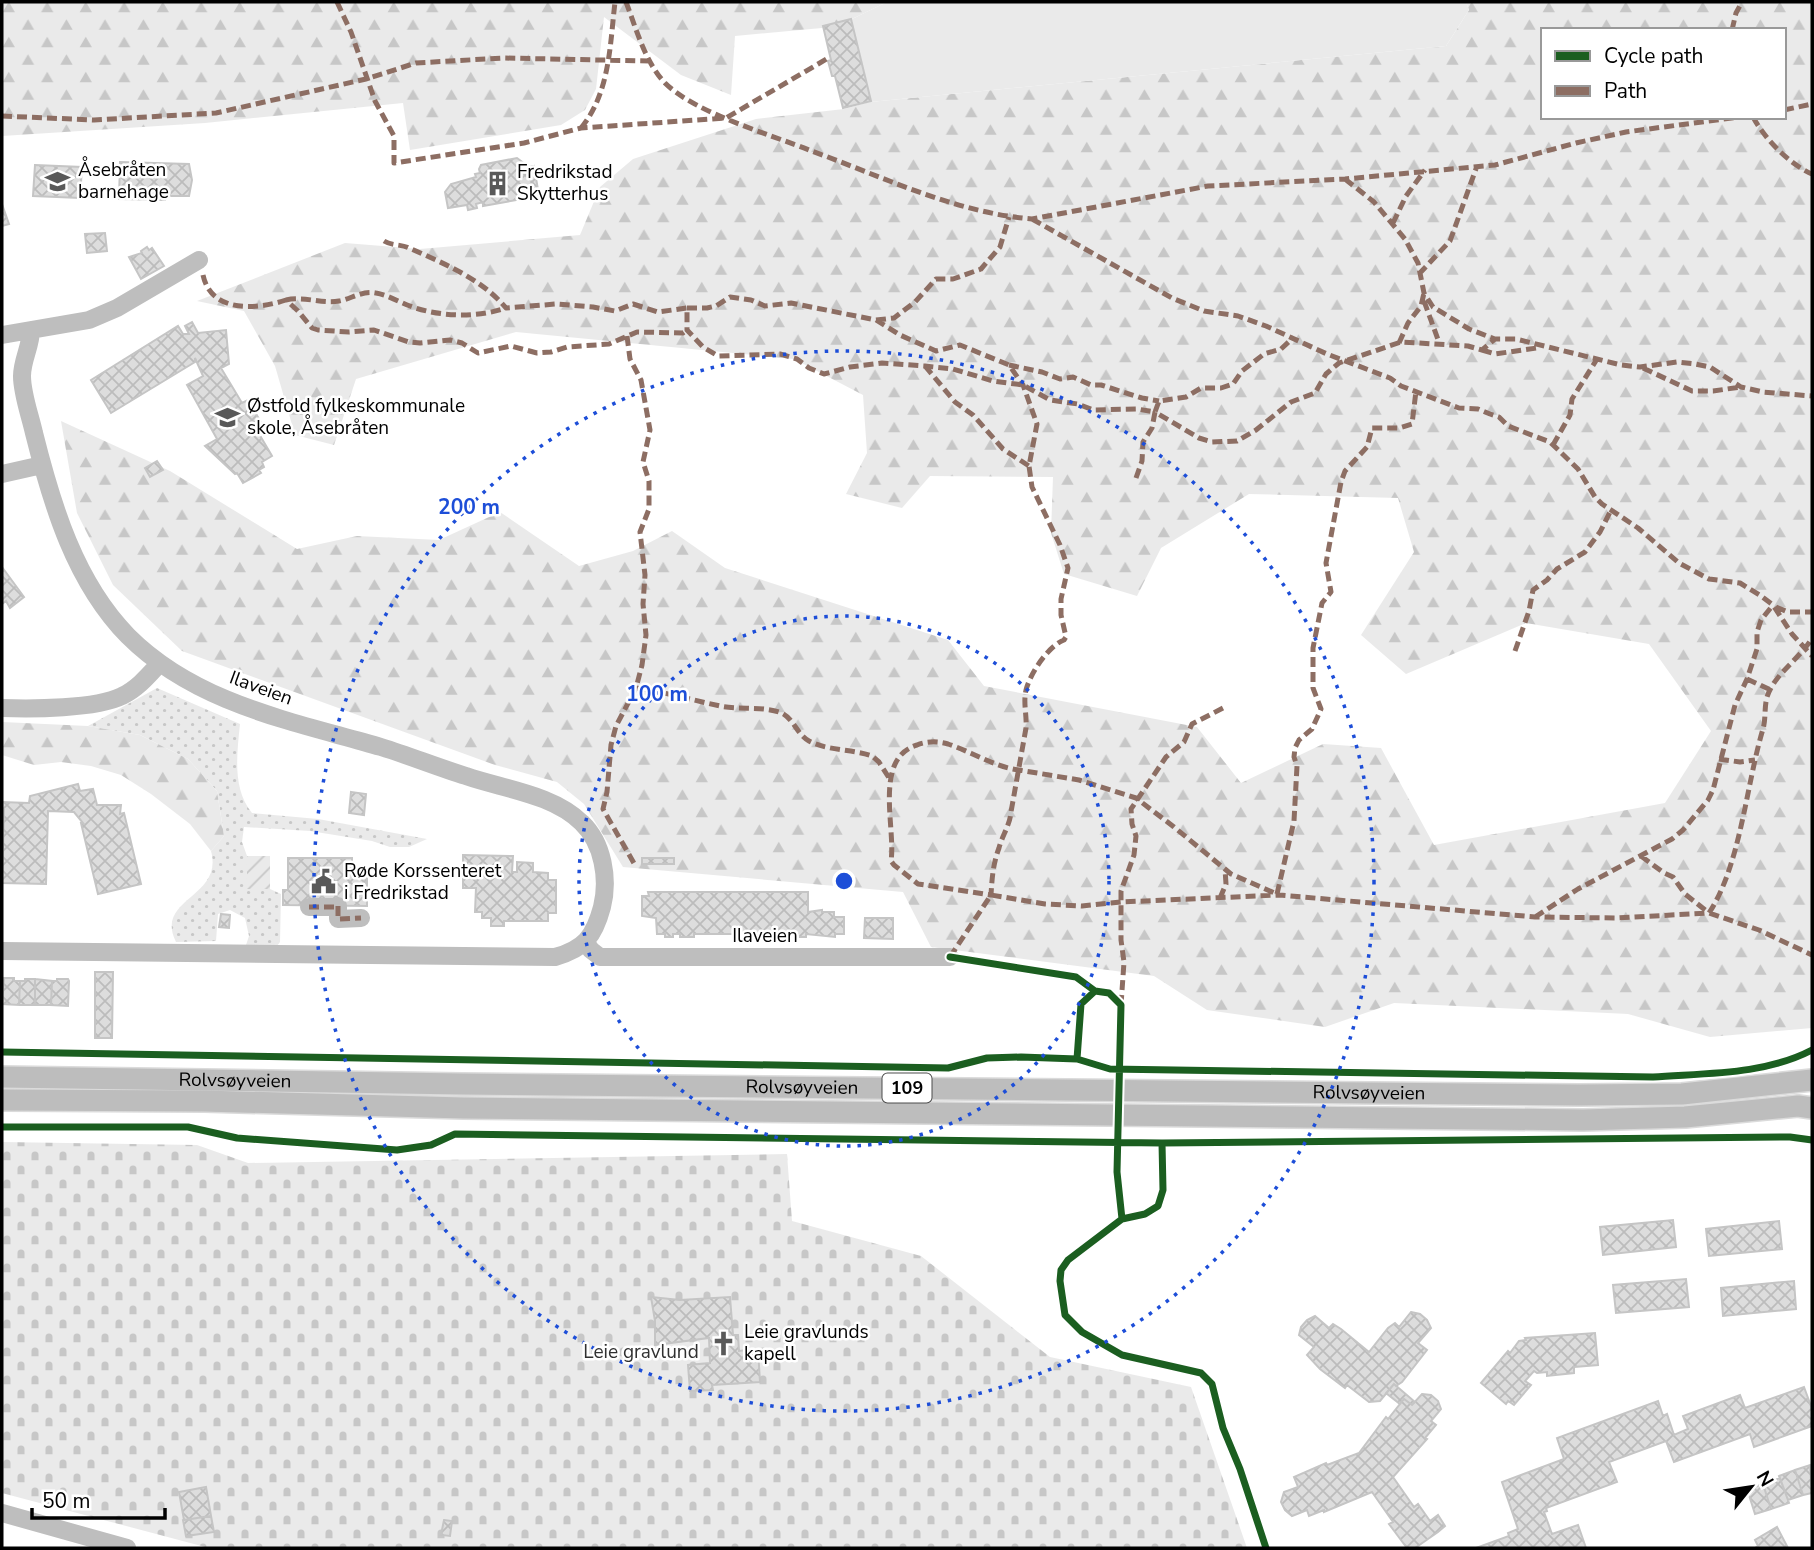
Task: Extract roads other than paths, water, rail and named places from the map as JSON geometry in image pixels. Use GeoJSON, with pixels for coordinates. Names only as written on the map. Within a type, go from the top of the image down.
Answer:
{"type":"FeatureCollection","features":[{"type":"Feature","properties":{"kind":"main road","name":"Rolvsøyveien"},"geometry":{"type":"LineString","coordinates":[[2,1077],[1565,1095],[1682,1094],[1812,1080]]}},
{"type":"Feature","properties":{"kind":"main road","name":"Rolvsøyveien"},"geometry":{"type":"LineString","coordinates":[[2,1100],[1583,1120],[1685,1117],[1798,1106],[1812,1108]]}},
{"type":"Feature","properties":{"kind":"street"},"geometry":{"type":"LineString","coordinates":[[2,335],[89,320],[199,260]]}},
{"type":"Feature","properties":{"kind":"street","name":"Ilaveien"},"geometry":{"type":"LineString","coordinates":[[31,330],[22,377],[42,465],[68,541],[96,598],[128,635],[159,664],[245,708],[383,748],[512,790],[553,804],[580,821],[589,830],[599,848],[604,883],[602,908],[586,943],[600,957],[950,957]]}},
{"type":"Feature","properties":{"kind":"street"},"geometry":{"type":"LineString","coordinates":[[2,474],[42,465]]}},
{"type":"Feature","properties":{"kind":"street"},"geometry":{"type":"LineString","coordinates":[[2,708],[60,707],[120,698],[144,681],[159,664]]}},
{"type":"Feature","properties":{"kind":"street"},"geometry":{"type":"LineString","coordinates":[[309,907],[338,907],[338,919],[361,918]]}},
{"type":"Feature","properties":{"kind":"street"},"geometry":{"type":"LineString","coordinates":[[2,951],[555,957],[574,952],[586,943]]}},
{"type":"Feature","properties":{"kind":"street"},"geometry":{"type":"LineString","coordinates":[[2,1513],[127,1548]]}},
{"type":"Feature","properties":{"kind":"place","name":"Åsebråten barnehage"},"geometry":{"type":"Point","coordinates":[58,181]}},
{"type":"Feature","properties":{"kind":"place","name":"Fredrikstad Skytterhus"},"geometry":{"type":"Point","coordinates":[497,183]}},
{"type":"Feature","properties":{"kind":"place","name":"Østfold fylkeskommunale skole, Åsebråten"},"geometry":{"type":"Point","coordinates":[227,417]}},
{"type":"Feature","properties":{"kind":"place","name":"Røde Korssenteret i Fredrikstad"},"geometry":{"type":"Point","coordinates":[324,882]}},
{"type":"Feature","properties":{"kind":"place","name":"Leie gravlunds kapell"},"geometry":{"type":"Point","coordinates":[724,1343]}},
{"type":"Feature","properties":{"kind":"park label","name":"Leie gravlund"},"geometry":{"type":"Point","coordinates":[641,1352]}}]}
